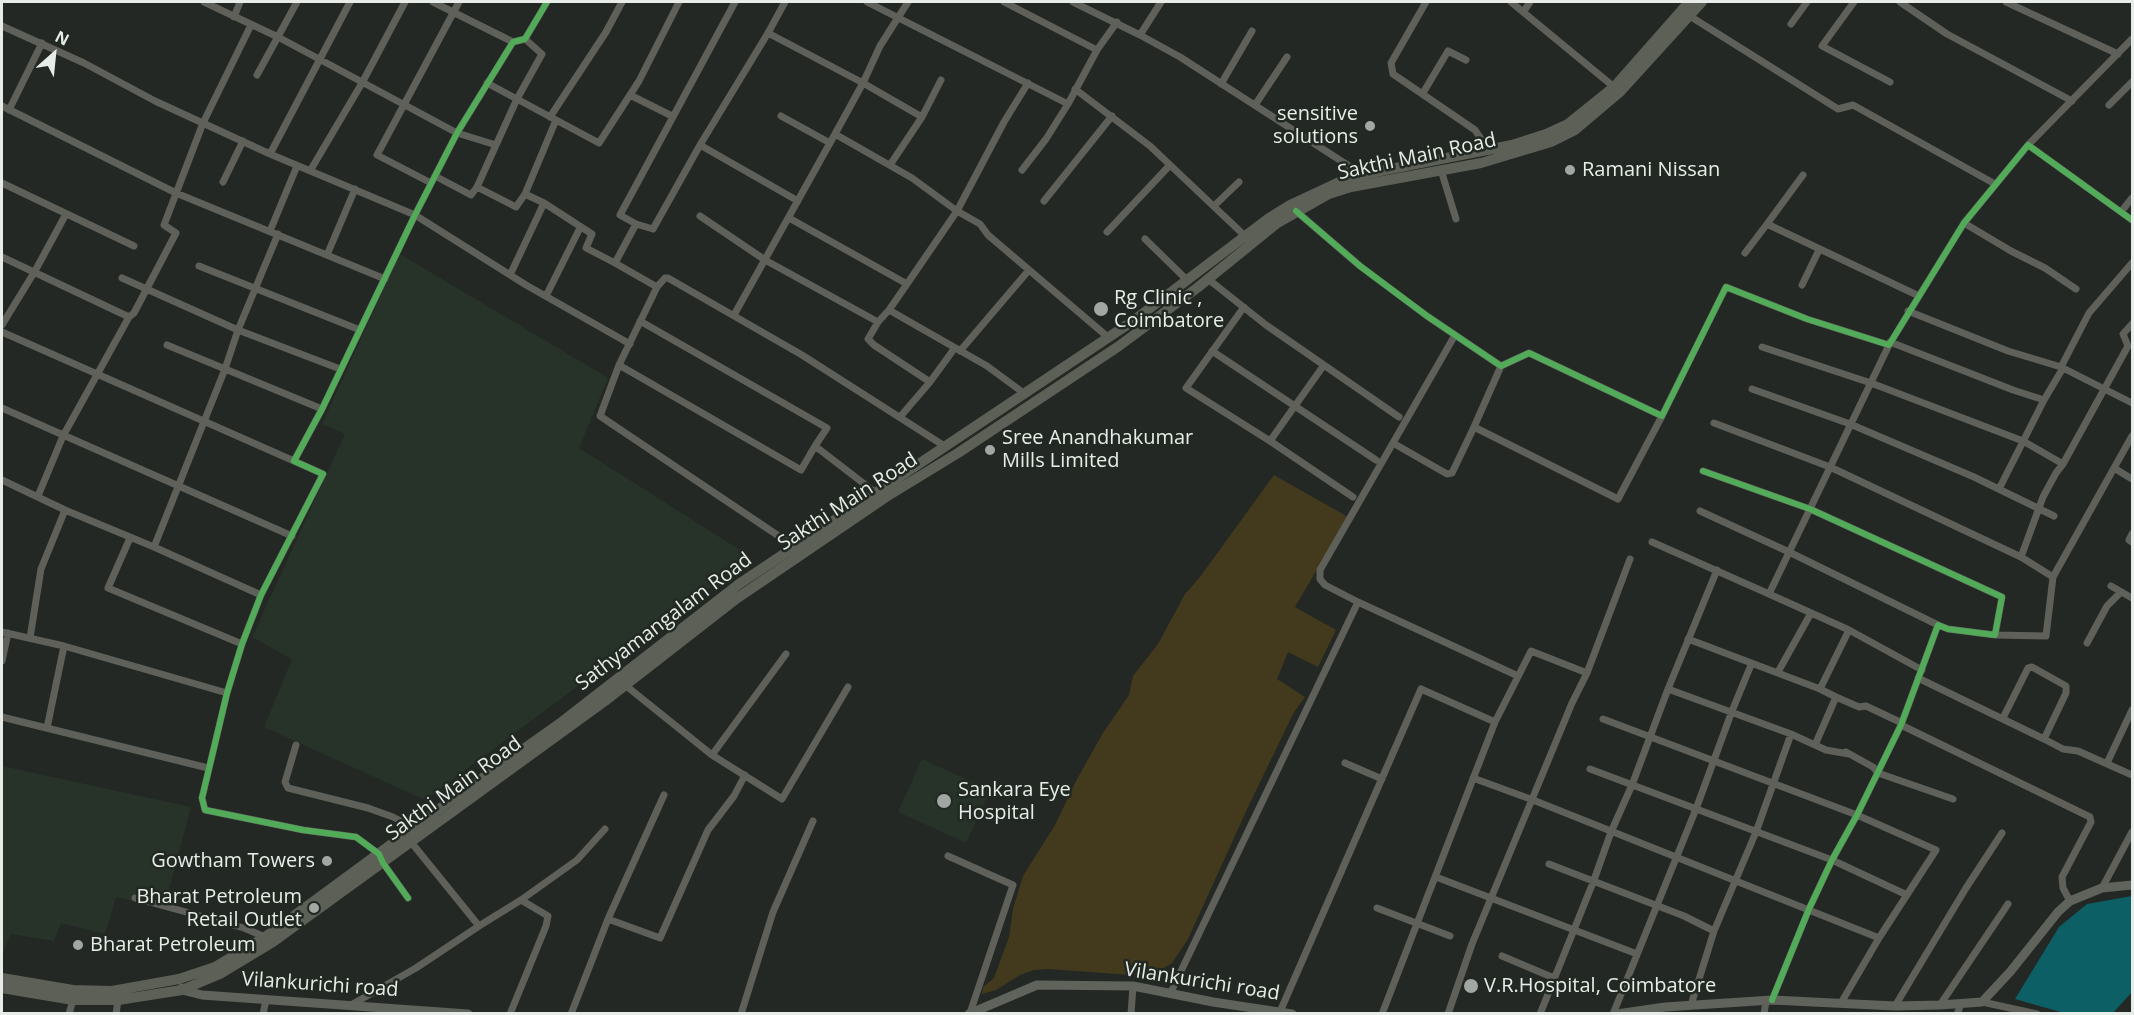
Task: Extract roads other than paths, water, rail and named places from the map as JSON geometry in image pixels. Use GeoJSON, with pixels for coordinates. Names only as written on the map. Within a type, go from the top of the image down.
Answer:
{"type":"FeatureCollection","features":[{"type":"Feature","properties":{"kind":"highway","name":"Sathyamangalam Road"},"geometry":{"type":"LineString","coordinates":[[2,978],[73,990],[112,991],[180,985],[215,967],[265,937],[381,859],[414,828],[563,721],[739,584],[1109,338],[1125,334],[1245,236],[1290,205],[1326,186],[1364,175],[1489,151],[1545,134],[1568,124],[1614,87],[1685,13],[1689,2]]}},
{"type":"Feature","properties":{"kind":"highway","name":"Sakthi Main Road"},"geometry":{"type":"LineString","coordinates":[[2,988],[73,1000],[118,1000],[220,974],[273,942],[381,859],[411,843],[625,685],[736,599],[886,497],[958,453],[1125,334],[1208,279],[1276,224],[1329,194],[1351,187],[1514,154],[1551,142],[1575,130],[1620,92],[1685,13],[1702,2]]}},
{"type":"Feature","properties":{"kind":"main road"},"geometry":{"type":"LineString","coordinates":[[1617,1014],[1665,1010],[1691,1005],[1769,1001],[1895,1006],[1982,1002],[2010,972],[2058,912],[2070,902],[2102,888],[2133,885]]}},
{"type":"Feature","properties":{"kind":"main road","name":"Vilankurichi road"},"geometry":{"type":"LineString","coordinates":[[180,985],[202,995],[349,1006],[373,1011],[468,1014]]}},
{"type":"Feature","properties":{"kind":"main road","name":"Vilankurichi road"},"geometry":{"type":"LineString","coordinates":[[970,1013],[1037,985],[1133,986],[1292,1014]]}},
{"type":"Feature","properties":{"kind":"street"},"geometry":{"type":"LineString","coordinates":[[204,2],[278,37],[457,133],[496,145]]}},
{"type":"Feature","properties":{"kind":"street"},"geometry":{"type":"LineString","coordinates":[[234,16],[240,2]]}},
{"type":"Feature","properties":{"kind":"street"},"geometry":{"type":"LineString","coordinates":[[257,75],[297,2]]}},
{"type":"Feature","properties":{"kind":"street"},"geometry":{"type":"LineString","coordinates":[[270,154],[350,2]]}},
{"type":"Feature","properties":{"kind":"street"},"geometry":{"type":"LineString","coordinates":[[310,171],[362,83],[405,2]]}},
{"type":"Feature","properties":{"kind":"street"},"geometry":{"type":"LineString","coordinates":[[433,2],[513,42],[525,39],[547,2]]}},
{"type":"Feature","properties":{"kind":"street"},"geometry":{"type":"LineString","coordinates":[[459,2],[377,155],[471,195],[477,187],[517,99],[542,54],[525,39]]}},
{"type":"Feature","properties":{"kind":"street"},"geometry":{"type":"LineString","coordinates":[[477,187],[516,207],[525,194],[553,119],[622,2]]}},
{"type":"Feature","properties":{"kind":"street"},"geometry":{"type":"LineString","coordinates":[[487,83],[599,143],[630,95],[679,2]]}},
{"type":"Feature","properties":{"kind":"street"},"geometry":{"type":"LineString","coordinates":[[735,2],[620,215],[636,224],[653,229],[785,2]]}},
{"type":"Feature","properties":{"kind":"street"},"geometry":{"type":"LineString","coordinates":[[867,2],[938,36],[1068,104]]}},
{"type":"Feature","properties":{"kind":"street"},"geometry":{"type":"LineString","coordinates":[[734,315],[863,83],[880,46],[908,2]]}},
{"type":"Feature","properties":{"kind":"street"},"geometry":{"type":"LineString","coordinates":[[1004,2],[1097,50]]}},
{"type":"Feature","properties":{"kind":"street"},"geometry":{"type":"LineString","coordinates":[[1073,2],[1140,35],[1364,175]]}},
{"type":"Feature","properties":{"kind":"street"},"geometry":{"type":"LineString","coordinates":[[1140,35],[1161,2]]}},
{"type":"Feature","properties":{"kind":"street"},"geometry":{"type":"LineString","coordinates":[[1426,2],[1391,63],[1394,74],[1475,130],[1489,151]]}},
{"type":"Feature","properties":{"kind":"street"},"geometry":{"type":"LineString","coordinates":[[1511,2],[1614,87]]}},
{"type":"Feature","properties":{"kind":"street"},"geometry":{"type":"LineString","coordinates":[[1524,11],[1530,2]]}},
{"type":"Feature","properties":{"kind":"street"},"geometry":{"type":"LineString","coordinates":[[1791,24],[1807,2]]}},
{"type":"Feature","properties":{"kind":"street"},"geometry":{"type":"LineString","coordinates":[[1854,2],[1822,46],[1890,82]]}},
{"type":"Feature","properties":{"kind":"street"},"geometry":{"type":"LineString","coordinates":[[1900,2],[1947,34],[2072,101]]}},
{"type":"Feature","properties":{"kind":"street"},"geometry":{"type":"LineString","coordinates":[[2006,2],[2118,54]]}},
{"type":"Feature","properties":{"kind":"street"},"geometry":{"type":"LineString","coordinates":[[1685,13],[1838,109],[1852,105],[1995,184]]}},
{"type":"Feature","properties":{"kind":"street"},"geometry":{"type":"LineString","coordinates":[[1022,170],[1046,139],[1097,50],[1117,22]]}},
{"type":"Feature","properties":{"kind":"street"},"geometry":{"type":"LineString","coordinates":[[38,496],[63,436],[129,316],[134,313],[147,290],[176,233],[164,225],[203,123],[251,25]]}},
{"type":"Feature","properties":{"kind":"street"},"geometry":{"type":"LineString","coordinates":[[2,26],[42,43],[155,101],[270,154],[415,215],[510,275],[630,344]]}},
{"type":"Feature","properties":{"kind":"street"},"geometry":{"type":"LineString","coordinates":[[1221,84],[1252,31]]}},
{"type":"Feature","properties":{"kind":"street"},"geometry":{"type":"LineString","coordinates":[[768,33],[922,117]]}},
{"type":"Feature","properties":{"kind":"street"},"geometry":{"type":"LineString","coordinates":[[1769,594],[1890,344],[1908,311],[1964,223],[2028,145],[2133,39]]}},
{"type":"Feature","properties":{"kind":"street"},"geometry":{"type":"LineString","coordinates":[[294,461],[322,409],[457,133],[513,42]]}},
{"type":"Feature","properties":{"kind":"street"},"geometry":{"type":"LineString","coordinates":[[9,110],[42,43]]}},
{"type":"Feature","properties":{"kind":"street"},"geometry":{"type":"LineString","coordinates":[[1423,93],[1448,51],[1466,60]]}},
{"type":"Feature","properties":{"kind":"street"},"geometry":{"type":"LineString","coordinates":[[1255,105],[1287,57]]}},
{"type":"Feature","properties":{"kind":"street"},"geometry":{"type":"LineString","coordinates":[[890,165],[922,117],[941,80]]}},
{"type":"Feature","properties":{"kind":"street"},"geometry":{"type":"LineString","coordinates":[[2109,105],[2133,82]]}},
{"type":"Feature","properties":{"kind":"street"},"geometry":{"type":"LineString","coordinates":[[930,382],[868,339],[957,211],[1028,83]]}},
{"type":"Feature","properties":{"kind":"street"},"geometry":{"type":"LineString","coordinates":[[1075,89],[1112,116],[1170,165],[1245,236]]}},
{"type":"Feature","properties":{"kind":"street"},"geometry":{"type":"LineString","coordinates":[[630,95],[672,116]]}},
{"type":"Feature","properties":{"kind":"street"},"geometry":{"type":"LineString","coordinates":[[2,106],[176,193],[385,279]]}},
{"type":"Feature","properties":{"kind":"street"},"geometry":{"type":"LineString","coordinates":[[781,116],[830,143]]}},
{"type":"Feature","properties":{"kind":"street"},"geometry":{"type":"LineString","coordinates":[[1044,201],[1112,116]]}},
{"type":"Feature","properties":{"kind":"street"},"geometry":{"type":"LineString","coordinates":[[835,134],[890,165],[980,224],[988,235],[1109,338]]}},
{"type":"Feature","properties":{"kind":"street"},"geometry":{"type":"LineString","coordinates":[[223,182],[243,141]]}},
{"type":"Feature","properties":{"kind":"street"},"geometry":{"type":"LineString","coordinates":[[700,145],[798,201]]}},
{"type":"Feature","properties":{"kind":"street"},"geometry":{"type":"LineString","coordinates":[[2028,145],[2133,220]]}},
{"type":"Feature","properties":{"kind":"street"},"geometry":{"type":"LineString","coordinates":[[1107,232],[1170,165]]}},
{"type":"Feature","properties":{"kind":"street"},"geometry":{"type":"LineString","coordinates":[[270,231],[297,166]]}},
{"type":"Feature","properties":{"kind":"street"},"geometry":{"type":"LineString","coordinates":[[1441,170],[1456,219]]}},
{"type":"Feature","properties":{"kind":"street"},"geometry":{"type":"LineString","coordinates":[[1745,253],[1803,175]]}},
{"type":"Feature","properties":{"kind":"street"},"geometry":{"type":"LineString","coordinates":[[1214,206],[1239,182]]}},
{"type":"Feature","properties":{"kind":"street"},"geometry":{"type":"LineString","coordinates":[[2,183],[134,246]]}},
{"type":"Feature","properties":{"kind":"street"},"geometry":{"type":"LineString","coordinates":[[327,255],[356,189]]}},
{"type":"Feature","properties":{"kind":"street"},"geometry":{"type":"LineString","coordinates":[[525,194],[544,203],[592,234],[586,248],[657,287]]}},
{"type":"Feature","properties":{"kind":"street"},"geometry":{"type":"LineString","coordinates":[[2121,212],[2133,198]]}},
{"type":"Feature","properties":{"kind":"street"},"geometry":{"type":"LineString","coordinates":[[510,275],[544,203]]}},
{"type":"Feature","properties":{"kind":"street"},"geometry":{"type":"LineString","coordinates":[[1296,212],[1360,266],[1501,366]]}},
{"type":"Feature","properties":{"kind":"street"},"geometry":{"type":"LineString","coordinates":[[2,325],[66,214]]}},
{"type":"Feature","properties":{"kind":"street"},"geometry":{"type":"LineString","coordinates":[[700,216],[765,260],[878,322]]}},
{"type":"Feature","properties":{"kind":"street"},"geometry":{"type":"LineString","coordinates":[[789,218],[907,284]]}},
{"type":"Feature","properties":{"kind":"street"},"geometry":{"type":"LineString","coordinates":[[1964,223],[2045,268],[2076,289]]}},
{"type":"Feature","properties":{"kind":"street"},"geometry":{"type":"LineString","coordinates":[[615,263],[636,224]]}},
{"type":"Feature","properties":{"kind":"street"},"geometry":{"type":"LineString","coordinates":[[1767,224],[1919,296]]}},
{"type":"Feature","properties":{"kind":"street"},"geometry":{"type":"LineString","coordinates":[[546,296],[580,228]]}},
{"type":"Feature","properties":{"kind":"street"},"geometry":{"type":"LineString","coordinates":[[154,547],[225,369],[238,330],[278,234]]}},
{"type":"Feature","properties":{"kind":"street"},"geometry":{"type":"LineString","coordinates":[[1145,239],[1188,281]]}},
{"type":"Feature","properties":{"kind":"street"},"geometry":{"type":"LineString","coordinates":[[1802,285],[1819,250]]}},
{"type":"Feature","properties":{"kind":"street"},"geometry":{"type":"LineString","coordinates":[[2,256],[129,316]]}},
{"type":"Feature","properties":{"kind":"street"},"geometry":{"type":"LineString","coordinates":[[1999,489],[2089,313],[2133,263]]}},
{"type":"Feature","properties":{"kind":"street"},"geometry":{"type":"LineString","coordinates":[[199,266],[360,330]]}},
{"type":"Feature","properties":{"kind":"street"},"geometry":{"type":"LineString","coordinates":[[900,417],[1029,270]]}},
{"type":"Feature","properties":{"kind":"street"},"geometry":{"type":"LineString","coordinates":[[122,278],[238,330],[340,369]]}},
{"type":"Feature","properties":{"kind":"street"},"geometry":{"type":"LineString","coordinates":[[795,547],[600,416],[619,365],[657,287],[665,278],[801,355],[946,447]]}},
{"type":"Feature","properties":{"kind":"street"},"geometry":{"type":"LineString","coordinates":[[1208,279],[1266,325],[1399,417]]}},
{"type":"Feature","properties":{"kind":"street"},"geometry":{"type":"LineString","coordinates":[[1474,427],[1618,499],[1726,287],[1807,319],[1890,344],[2044,400]]}},
{"type":"Feature","properties":{"kind":"street"},"geometry":{"type":"LineString","coordinates":[[1244,307],[1186,388],[1353,497]]}},
{"type":"Feature","properties":{"kind":"street"},"geometry":{"type":"LineString","coordinates":[[889,310],[987,366],[1025,394]]}},
{"type":"Feature","properties":{"kind":"street"},"geometry":{"type":"LineString","coordinates":[[1908,311],[2008,351],[2040,359],[2133,403]]}},
{"type":"Feature","properties":{"kind":"street"},"geometry":{"type":"LineString","coordinates":[[619,365],[801,470],[827,428],[640,321]]}},
{"type":"Feature","properties":{"kind":"street"},"geometry":{"type":"LineString","coordinates":[[2021,557],[2039,508],[2056,472],[2063,464],[2128,346],[2123,334],[2133,324]]}},
{"type":"Feature","properties":{"kind":"street"},"geometry":{"type":"LineString","coordinates":[[2,332],[322,474],[261,595],[242,644],[227,693],[202,798],[206,810],[303,830],[356,837],[381,859],[408,898]]}},
{"type":"Feature","properties":{"kind":"street"},"geometry":{"type":"LineString","coordinates":[[1455,335],[1320,570],[1320,579],[1325,585],[1358,602],[1518,676]]}},
{"type":"Feature","properties":{"kind":"street"},"geometry":{"type":"LineString","coordinates":[[167,345],[322,409]]}},
{"type":"Feature","properties":{"kind":"street"},"geometry":{"type":"LineString","coordinates":[[1762,347],[1871,383],[2023,441],[2063,464]]}},
{"type":"Feature","properties":{"kind":"street"},"geometry":{"type":"LineString","coordinates":[[1212,351],[1376,460]]}},
{"type":"Feature","properties":{"kind":"street"},"geometry":{"type":"LineString","coordinates":[[1393,443],[1447,474],[1452,473],[1501,366],[1529,353],[1662,416]]}},
{"type":"Feature","properties":{"kind":"street"},"geometry":{"type":"LineString","coordinates":[[1270,441],[1324,365]]}},
{"type":"Feature","properties":{"kind":"street"},"geometry":{"type":"LineString","coordinates":[[1752,389],[1850,424],[1999,489],[2054,516]]}},
{"type":"Feature","properties":{"kind":"street"},"geometry":{"type":"LineString","coordinates":[[2,408],[292,536]]}},
{"type":"Feature","properties":{"kind":"street"},"geometry":{"type":"LineString","coordinates":[[1714,423],[1830,467],[2021,557],[2053,577]]}},
{"type":"Feature","properties":{"kind":"street"},"geometry":{"type":"LineString","coordinates":[[1700,512],[1948,629],[1995,635],[2046,636],[2053,577],[2133,436]]}},
{"type":"Feature","properties":{"kind":"street"},"geometry":{"type":"LineString","coordinates":[[815,446],[876,493]]}},
{"type":"Feature","properties":{"kind":"street"},"geometry":{"type":"LineString","coordinates":[[2114,468],[2133,479]]}},
{"type":"Feature","properties":{"kind":"street"},"geometry":{"type":"LineString","coordinates":[[1703,471],[1810,509],[2002,597],[1995,635]]}},
{"type":"Feature","properties":{"kind":"street"},"geometry":{"type":"LineString","coordinates":[[2,480],[65,510],[261,595]]}},
{"type":"Feature","properties":{"kind":"street"},"geometry":{"type":"LineString","coordinates":[[30,638],[41,569],[65,510]]}},
{"type":"Feature","properties":{"kind":"street"},"geometry":{"type":"LineString","coordinates":[[2133,534],[2129,540],[2133,542]]}},
{"type":"Feature","properties":{"kind":"street"},"geometry":{"type":"LineString","coordinates":[[130,538],[108,588],[242,644]]}},
{"type":"Feature","properties":{"kind":"street"},"geometry":{"type":"LineString","coordinates":[[1652,542],[1849,630],[1922,670]]}},
{"type":"Feature","properties":{"kind":"street"},"geometry":{"type":"LineString","coordinates":[[1448,1014],[1472,944],[1572,703],[1587,673],[1630,558]]}},
{"type":"Feature","properties":{"kind":"street"},"geometry":{"type":"LineString","coordinates":[[1540,1014],[1717,570]]}},
{"type":"Feature","properties":{"kind":"street"},"geometry":{"type":"LineString","coordinates":[[2111,586],[2133,598]]}},
{"type":"Feature","properties":{"kind":"street"},"geometry":{"type":"LineString","coordinates":[[2087,643],[2107,606],[2121,592]]}},
{"type":"Feature","properties":{"kind":"street"},"geometry":{"type":"LineString","coordinates":[[1170,994],[1358,602]]}},
{"type":"Feature","properties":{"kind":"street"},"geometry":{"type":"LineString","coordinates":[[1778,672],[1811,613]]}},
{"type":"Feature","properties":{"kind":"street"},"geometry":{"type":"LineString","coordinates":[[1764,1014],[1832,860],[1857,815],[1901,724],[1938,625]]}},
{"type":"Feature","properties":{"kind":"street"},"geometry":{"type":"LineString","coordinates":[[1820,689],[1849,630]]}},
{"type":"Feature","properties":{"kind":"street"},"geometry":{"type":"LineString","coordinates":[[2,661],[5,632],[64,646],[227,693]]}},
{"type":"Feature","properties":{"kind":"street"},"geometry":{"type":"LineString","coordinates":[[1688,639],[1778,672],[1859,707],[1866,706],[2090,817],[2091,822],[2062,877],[2063,888],[2070,902]]}},
{"type":"Feature","properties":{"kind":"street"},"geometry":{"type":"LineString","coordinates":[[47,728],[64,646]]}},
{"type":"Feature","properties":{"kind":"street"},"geometry":{"type":"LineString","coordinates":[[1382,1014],[1473,778],[1496,722],[1531,651],[1587,673]]}},
{"type":"Feature","properties":{"kind":"street"},"geometry":{"type":"LineString","coordinates":[[712,755],[786,654]]}},
{"type":"Feature","properties":{"kind":"street"},"geometry":{"type":"LineString","coordinates":[[1613,1014],[1696,809],[1731,711],[1751,664]]}},
{"type":"Feature","properties":{"kind":"street"},"geometry":{"type":"LineString","coordinates":[[2002,718],[2028,668],[2032,667],[2066,687],[2066,693],[2044,739]]}},
{"type":"Feature","properties":{"kind":"street"},"geometry":{"type":"LineString","coordinates":[[1918,678],[2063,749],[2078,751],[2133,775]]}},
{"type":"Feature","properties":{"kind":"street"},"geometry":{"type":"LineString","coordinates":[[625,685],[712,755],[782,799],[849,687]]}},
{"type":"Feature","properties":{"kind":"street"},"geometry":{"type":"LineString","coordinates":[[1279,1012],[1421,689],[1496,722]]}},
{"type":"Feature","properties":{"kind":"street"},"geometry":{"type":"LineString","coordinates":[[1668,689],[1791,734],[1826,750],[1846,752],[1878,770],[1953,799]]}},
{"type":"Feature","properties":{"kind":"street"},"geometry":{"type":"LineString","coordinates":[[1815,745],[1836,697]]}},
{"type":"Feature","properties":{"kind":"street"},"geometry":{"type":"LineString","coordinates":[[2107,763],[2133,710]]}},
{"type":"Feature","properties":{"kind":"street"},"geometry":{"type":"LineString","coordinates":[[2,717],[208,768]]}},
{"type":"Feature","properties":{"kind":"street"},"geometry":{"type":"LineString","coordinates":[[1603,719],[1857,815],[1936,850],[1840,1003]]}},
{"type":"Feature","properties":{"kind":"street"},"geometry":{"type":"LineString","coordinates":[[1691,1005],[1714,930],[1756,832],[1791,734]]}},
{"type":"Feature","properties":{"kind":"street"},"geometry":{"type":"LineString","coordinates":[[296,745],[285,782],[286,786],[368,808],[414,828]]}},
{"type":"Feature","properties":{"kind":"street"},"geometry":{"type":"LineString","coordinates":[[1345,763],[1382,778]]}},
{"type":"Feature","properties":{"kind":"street"},"geometry":{"type":"LineString","coordinates":[[1590,769],[1832,860],[1907,896]]}},
{"type":"Feature","properties":{"kind":"street"},"geometry":{"type":"LineString","coordinates":[[608,918],[660,938],[708,830],[734,796],[745,775]]}},
{"type":"Feature","properties":{"kind":"street"},"geometry":{"type":"LineString","coordinates":[[1473,778],[1879,938]]}},
{"type":"Feature","properties":{"kind":"street"},"geometry":{"type":"LineString","coordinates":[[571,1014],[608,918],[664,795]]}},
{"type":"Feature","properties":{"kind":"street"},"geometry":{"type":"LineString","coordinates":[[741,1014],[773,912],[813,821]]}},
{"type":"Feature","properties":{"kind":"street"},"geometry":{"type":"LineString","coordinates":[[349,1006],[416,968],[521,900],[577,860],[605,828]]}},
{"type":"Feature","properties":{"kind":"street"},"geometry":{"type":"LineString","coordinates":[[2102,888],[2133,832]]}},
{"type":"Feature","properties":{"kind":"street"},"geometry":{"type":"LineString","coordinates":[[1895,1006],[1948,916],[2002,834]]}},
{"type":"Feature","properties":{"kind":"street"},"geometry":{"type":"LineString","coordinates":[[411,843],[479,926]]}},
{"type":"Feature","properties":{"kind":"street"},"geometry":{"type":"LineString","coordinates":[[948,856],[1013,885],[970,1013]]}},
{"type":"Feature","properties":{"kind":"street"},"geometry":{"type":"LineString","coordinates":[[1549,864],[1657,905],[1714,930]]}},
{"type":"Feature","properties":{"kind":"street"},"geometry":{"type":"LineString","coordinates":[[1436,877],[1492,900],[1575,928],[1637,954]]}},
{"type":"Feature","properties":{"kind":"street"},"geometry":{"type":"LineString","coordinates":[[135,898],[244,928],[265,937]]}},
{"type":"Feature","properties":{"kind":"street"},"geometry":{"type":"LineString","coordinates":[[510,1014],[548,916],[521,900]]}},
{"type":"Feature","properties":{"kind":"street"},"geometry":{"type":"LineString","coordinates":[[1940,1005],[2008,904]]}},
{"type":"Feature","properties":{"kind":"street"},"geometry":{"type":"LineString","coordinates":[[1377,908],[1450,936]]}},
{"type":"Feature","properties":{"kind":"street"},"geometry":{"type":"LineString","coordinates":[[1502,956],[1554,978]]}},
{"type":"Feature","properties":{"kind":"street"},"geometry":{"type":"LineString","coordinates":[[1131,1014],[1133,986]]}},
{"type":"Feature","properties":{"kind":"street"},"geometry":{"type":"LineString","coordinates":[[69,1014],[73,1000]]}},
{"type":"Feature","properties":{"kind":"street"},"geometry":{"type":"LineString","coordinates":[[116,1014],[118,1000]]}},
{"type":"Feature","properties":{"kind":"street"},"geometry":{"type":"LineString","coordinates":[[263,1014],[266,1000]]}},
{"type":"Feature","properties":{"kind":"street"},"geometry":{"type":"LineString","coordinates":[[1982,1002],[2037,1014]]}},
{"type":"Feature","properties":{"kind":"street"},"geometry":{"type":"LineString","coordinates":[[1957,1014],[1961,1004]]}},
{"type":"Feature","properties":{"kind":"water"},"geometry":{"type":"Polygon","coordinates":[[[2132,896],[2132,992],[2113,1013],[2064,1013],[2015,999],[2059,927],[2087,904],[2132,896]]]}},
{"type":"Feature","properties":{"kind":"place","name":"sensitive solutions"},"geometry":{"type":"Point","coordinates":[1370,126]}},
{"type":"Feature","properties":{"kind":"place","name":"Ramani Nissan"},"geometry":{"type":"Point","coordinates":[1570,170]}},
{"type":"Feature","properties":{"kind":"place","name":"Rg Clinic , Coimbatore"},"geometry":{"type":"Point","coordinates":[1101,309]}},
{"type":"Feature","properties":{"kind":"place","name":"Sree Anandhakumar Mills Limited"},"geometry":{"type":"Point","coordinates":[990,450]}},
{"type":"Feature","properties":{"kind":"place","name":"Sankara Eye Hospital"},"geometry":{"type":"Point","coordinates":[944,801]}},
{"type":"Feature","properties":{"kind":"place","name":"Gowtham Towers"},"geometry":{"type":"Point","coordinates":[327,861]}},
{"type":"Feature","properties":{"kind":"place","name":"Bharat Petroleum Retail Outlet"},"geometry":{"type":"Point","coordinates":[314,908]}},
{"type":"Feature","properties":{"kind":"place","name":"Bharat Petroleum"},"geometry":{"type":"Point","coordinates":[78,945]}},
{"type":"Feature","properties":{"kind":"place","name":"V.R.Hospital, Coimbatore"},"geometry":{"type":"Point","coordinates":[1471,986]}}]}
